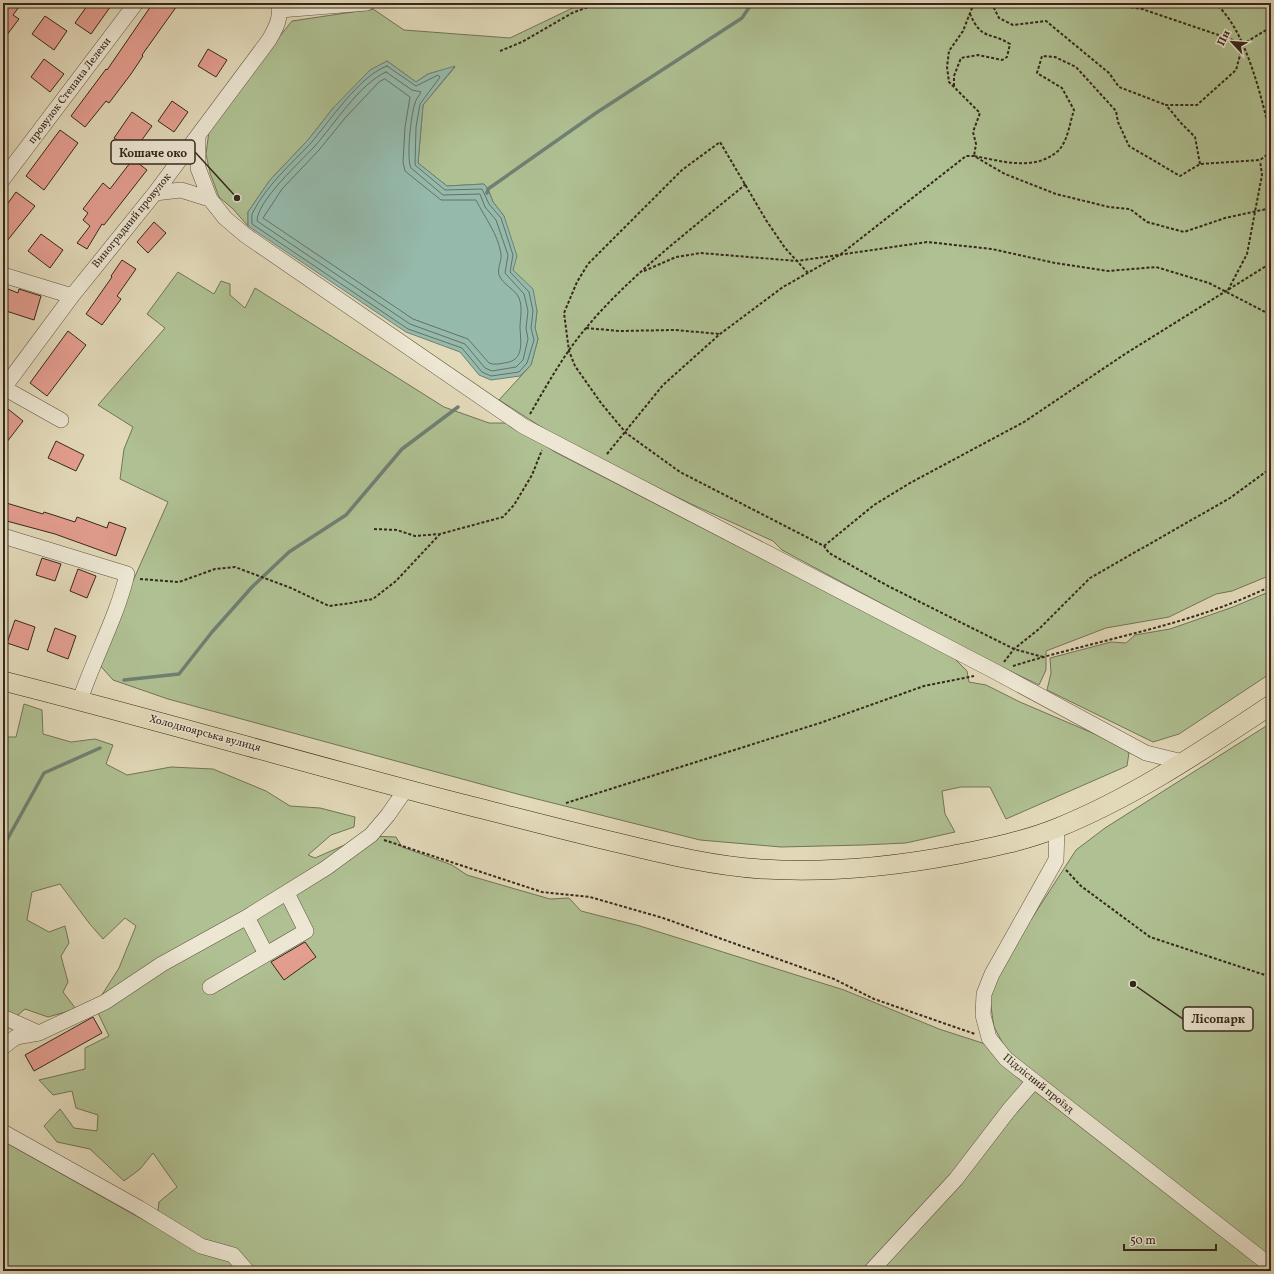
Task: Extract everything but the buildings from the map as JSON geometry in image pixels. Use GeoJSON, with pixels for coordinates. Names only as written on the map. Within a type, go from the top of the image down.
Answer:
{"type":"FeatureCollection","features":[{"type":"Feature","properties":{"kind":"main road","name":"Холодноярська вулиця"},"geometry":{"type":"LineString","coordinates":[[3,681],[80,700],[406,789],[675,856],[760,869],[832,870],[893,866],[991,848],[1057,828],[1139,788],[1183,762],[1271,705]]}},
{"type":"Feature","properties":{"kind":"street","name":"провулок Степана Лелеки"},"geometry":{"type":"LineString","coordinates":[[3,179],[136,3]]}},
{"type":"Feature","properties":{"kind":"street"},"geometry":{"type":"LineString","coordinates":[[279,7],[367,3]]}},
{"type":"Feature","properties":{"kind":"street","name":"Виноградний провулок"},"geometry":{"type":"LineString","coordinates":[[4,388],[72,296],[155,193],[269,40],[277,26],[279,7]]}},
{"type":"Feature","properties":{"kind":"street"},"geometry":{"type":"LineString","coordinates":[[198,136],[198,168],[210,199],[225,218],[245,235],[523,426],[996,672],[1146,753],[1183,762]]}},
{"type":"Feature","properties":{"kind":"street"},"geometry":{"type":"LineString","coordinates":[[155,193],[181,190],[210,199]]}},
{"type":"Feature","properties":{"kind":"street"},"geometry":{"type":"LineString","coordinates":[[3,275],[72,296]]}},
{"type":"Feature","properties":{"kind":"street"},"geometry":{"type":"LineString","coordinates":[[4,388],[61,420]]}},
{"type":"Feature","properties":{"kind":"street"},"geometry":{"type":"LineString","coordinates":[[3,536],[128,574],[122,594],[80,700]]}},
{"type":"Feature","properties":{"kind":"street"},"geometry":{"type":"LineString","coordinates":[[3,1047],[16,1037],[39,1033],[105,1002],[162,964],[247,917],[326,868],[370,835],[388,816],[406,789]]}},
{"type":"Feature","properties":{"kind":"street","name":"Підлісний проїзд"},"geometry":{"type":"LineString","coordinates":[[1057,828],[1056,860],[992,974],[984,994],[983,1015],[989,1038],[1006,1059],[1271,1266]]}},
{"type":"Feature","properties":{"kind":"street"},"geometry":{"type":"LineString","coordinates":[[210,987],[306,931],[286,893]]}},
{"type":"Feature","properties":{"kind":"street"},"geometry":{"type":"LineString","coordinates":[[247,917],[266,954]]}},
{"type":"Feature","properties":{"kind":"street"},"geometry":{"type":"LineString","coordinates":[[3,1017],[39,1033]]}},
{"type":"Feature","properties":{"kind":"street"},"geometry":{"type":"LineString","coordinates":[[871,1271],[956,1179],[1009,1110],[1034,1081]]}},
{"type":"Feature","properties":{"kind":"street"},"geometry":{"type":"LineString","coordinates":[[3,1132],[139,1208],[201,1246],[233,1255],[246,1271]]}},
{"type":"Feature","properties":{"kind":"path"},"geometry":{"type":"LineString","coordinates":[[500,50],[522,42],[572,13],[599,3]]}},
{"type":"Feature","properties":{"kind":"path"},"geometry":{"type":"LineString","coordinates":[[974,3],[963,31],[949,51],[947,66],[949,82],[980,113],[974,132],[976,144],[974,156]]}},
{"type":"Feature","properties":{"kind":"path"},"geometry":{"type":"LineString","coordinates":[[995,3],[993,6],[999,18],[1013,25],[1046,21],[1109,73],[1119,87],[1166,105],[1197,105],[1236,70],[1243,44],[1271,27]]}},
{"type":"Feature","properties":{"kind":"path"},"geometry":{"type":"LineString","coordinates":[[1102,3],[1142,9],[1243,44]]}},
{"type":"Feature","properties":{"kind":"path"},"geometry":{"type":"LineString","coordinates":[[1142,9],[1150,3]]}},
{"type":"Feature","properties":{"kind":"path"},"geometry":{"type":"LineString","coordinates":[[1214,3],[1223,10],[1243,44],[1262,99],[1271,139]]}},
{"type":"Feature","properties":{"kind":"path"},"geometry":{"type":"LineString","coordinates":[[954,87],[954,76],[961,58],[978,55],[1002,60],[1007,57],[1009,52],[1010,44],[1003,40],[984,34],[976,27],[970,12]]}},
{"type":"Feature","properties":{"kind":"path"},"geometry":{"type":"LineString","coordinates":[[599,466],[663,386],[720,334],[783,287],[841,254],[966,156],[974,156],[1011,163],[1037,163],[1059,149],[1068,132],[1074,110],[1062,88],[1037,73],[1042,56],[1055,57],[1076,67],[1116,111],[1118,122],[1129,146],[1180,176],[1200,164],[1260,160],[1268,154],[1271,144]]}},
{"type":"Feature","properties":{"kind":"path"},"geometry":{"type":"LineString","coordinates":[[1166,105],[1195,138],[1200,164]]}},
{"type":"Feature","properties":{"kind":"path"},"geometry":{"type":"LineString","coordinates":[[808,273],[785,248],[766,220],[720,142],[682,170],[588,264],[577,282],[564,313],[569,351],[575,366],[601,403],[626,434],[680,472],[824,546],[829,553],[888,586],[1014,649],[1043,657]]}},
{"type":"Feature","properties":{"kind":"path"},"geometry":{"type":"LineString","coordinates":[[974,156],[1005,174],[1056,194],[1109,207],[1130,209],[1147,222],[1184,232],[1225,218],[1254,213],[1271,208]]}},
{"type":"Feature","properties":{"kind":"path"},"geometry":{"type":"LineString","coordinates":[[1227,291],[1247,254],[1262,175],[1260,160]]}},
{"type":"Feature","properties":{"kind":"path"},"geometry":{"type":"LineString","coordinates":[[523,426],[552,375],[586,328],[613,299],[644,271],[746,184]]}},
{"type":"Feature","properties":{"kind":"path"},"geometry":{"type":"LineString","coordinates":[[644,271],[676,257],[701,253],[796,261],[928,242],[992,249],[1055,263],[1108,271],[1156,267],[1209,283],[1271,315]]}},
{"type":"Feature","properties":{"kind":"path"},"geometry":{"type":"LineString","coordinates":[[824,546],[874,505],[910,483],[1024,422],[1125,354],[1271,263]]}},
{"type":"Feature","properties":{"kind":"path"},"geometry":{"type":"LineString","coordinates":[[586,328],[620,331],[675,330],[720,334]]}},
{"type":"Feature","properties":{"kind":"path"},"geometry":{"type":"LineString","coordinates":[[374,529],[397,530],[415,536],[440,534],[503,518],[514,506],[532,475],[542,450],[540,434]]}},
{"type":"Feature","properties":{"kind":"path"},"geometry":{"type":"LineString","coordinates":[[996,672],[1014,649],[1039,629],[1090,578],[1230,498],[1271,468]]}},
{"type":"Feature","properties":{"kind":"path"},"geometry":{"type":"LineString","coordinates":[[128,574],[144,580],[179,582],[215,569],[235,567],[292,588],[329,606],[337,605],[373,599],[396,581],[440,534]]}},
{"type":"Feature","properties":{"kind":"path"},"geometry":{"type":"LineString","coordinates":[[566,803],[820,724],[924,686],[996,672],[1043,657],[1178,622],[1255,594],[1271,586]]}},
{"type":"Feature","properties":{"kind":"path"},"geometry":{"type":"LineString","coordinates":[[370,835],[542,892],[590,898],[663,918],[834,979],[874,999],[989,1038]]}},
{"type":"Feature","properties":{"kind":"path"},"geometry":{"type":"LineString","coordinates":[[1056,860],[1081,886],[1150,937],[1271,977]]}},
{"type":"Feature","properties":{"kind":"shaded area"},"geometry":{"type":"Polygon","coordinates":[[[583,3],[1271,3],[1271,575],[1232,591],[1216,594],[1169,617],[1106,628],[1046,651],[1046,670],[1039,685],[979,656],[782,550],[773,541],[689,503],[565,442],[499,400],[531,365],[538,339],[535,328],[537,311],[532,289],[513,270],[504,216],[493,202],[488,189],[484,184],[447,186],[418,163],[423,105],[455,67],[428,74],[416,82],[387,61],[334,107],[308,140],[270,180],[248,212],[248,226],[233,209],[219,197],[210,173],[206,154],[209,131],[247,77],[292,21],[373,9],[404,30],[510,38],[583,3]]]}},
{"type":"Feature","properties":{"kind":"shaded area"},"geometry":{"type":"Polygon","coordinates":[[[178,272],[214,294],[221,281],[230,284],[230,295],[245,308],[255,288],[444,407],[489,423],[512,423],[555,452],[953,657],[967,671],[969,682],[986,685],[1020,702],[1116,743],[1129,753],[1127,766],[1006,819],[990,787],[961,787],[942,791],[945,814],[955,832],[906,843],[781,847],[700,840],[521,795],[168,699],[113,680],[97,662],[168,502],[120,479],[124,449],[133,427],[98,405],[165,328],[147,314],[178,272]]]}},
{"type":"Feature","properties":{"kind":"shaded area"},"geometry":{"type":"Polygon","coordinates":[[[1271,591],[1271,673],[1179,734],[1153,742],[1047,690],[1051,673],[1050,658],[1111,642],[1126,643],[1135,635],[1170,629],[1233,607],[1271,591]]]}},
{"type":"Feature","properties":{"kind":"shaded area"},"geometry":{"type":"Polygon","coordinates":[[[24,704],[42,710],[43,734],[71,742],[95,739],[113,745],[106,764],[127,775],[171,767],[213,769],[266,791],[290,806],[320,808],[355,817],[354,827],[331,835],[308,855],[315,858],[365,836],[396,837],[402,847],[452,865],[467,875],[550,899],[569,898],[581,911],[640,926],[844,990],[939,1029],[1007,1051],[994,1027],[990,1000],[999,969],[1076,850],[1105,828],[1271,723],[1271,1271],[3,1271],[3,1141],[156,1227],[159,1202],[177,1187],[153,1153],[140,1169],[124,1181],[90,1149],[57,1142],[44,1126],[60,1109],[74,1128],[97,1131],[98,1115],[76,1108],[72,1091],[53,1095],[39,1080],[85,1069],[85,1048],[109,1036],[98,1013],[100,998],[119,968],[136,926],[125,918],[103,939],[60,884],[32,892],[27,920],[49,932],[65,926],[69,943],[61,956],[68,982],[63,992],[76,1009],[48,1017],[25,1009],[6,1025],[3,1033],[3,737],[16,737],[24,704]]]}},
{"type":"Feature","properties":{"kind":"water"},"geometry":{"type":"Polygon","coordinates":[[[387,61],[416,82],[428,74],[455,66],[423,105],[418,163],[447,186],[484,184],[488,189],[493,202],[504,216],[517,256],[513,270],[533,289],[537,311],[535,328],[538,339],[531,365],[520,376],[491,380],[479,375],[460,352],[406,332],[248,226],[248,212],[270,180],[308,140],[334,107],[370,70],[387,61]]]}},
{"type":"Feature","properties":{"kind":"waterway"},"geometry":{"type":"LineString","coordinates":[[487,193],[488,189],[596,113],[742,18],[752,3]]}},
{"type":"Feature","properties":{"kind":"waterway"},"geometry":{"type":"LineString","coordinates":[[124,680],[179,674],[212,632],[252,587],[289,552],[346,515],[402,449],[458,407]]}},
{"type":"Feature","properties":{"kind":"waterway"},"geometry":{"type":"LineString","coordinates":[[3,847],[44,773],[100,748]]}},
{"type":"Feature","properties":{"kind":"place","name":"Кошаче око"},"geometry":{"type":"Point","coordinates":[237,198]}},
{"type":"Feature","properties":{"kind":"place","name":"Лісопарк"},"geometry":{"type":"Point","coordinates":[1133,984]}}]}
